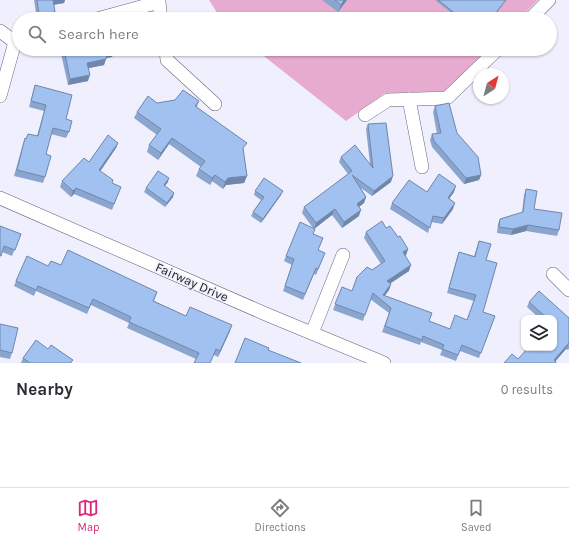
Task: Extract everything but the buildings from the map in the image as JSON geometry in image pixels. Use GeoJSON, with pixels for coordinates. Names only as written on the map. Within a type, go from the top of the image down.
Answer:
{"type":"FeatureCollection","features":[{"type":"Feature","properties":{"kind":"street"},"geometry":{"type":"LineString","coordinates":[[537,12],[549,0]]}},
{"type":"Feature","properties":{"kind":"street"},"geometry":{"type":"LineString","coordinates":[[123,12],[159,2],[160,12]]}},
{"type":"Feature","properties":{"kind":"street"},"geometry":{"type":"LineString","coordinates":[[0,31],[12,39]]}},
{"type":"Feature","properties":{"kind":"street"},"geometry":{"type":"LineString","coordinates":[[0,96],[13,56]]}},
{"type":"Feature","properties":{"kind":"street"},"geometry":{"type":"LineString","coordinates":[[167,56],[167,60],[215,104]]}},
{"type":"Feature","properties":{"kind":"street"},"geometry":{"type":"LineString","coordinates":[[365,115],[388,100],[448,98],[491,56]]}},
{"type":"Feature","properties":{"kind":"street"},"geometry":{"type":"LineString","coordinates":[[409,99],[422,167]]}},
{"type":"Feature","properties":{"kind":"street","name":"Fairway Drive"},"geometry":{"type":"LineString","coordinates":[[0,198],[312,334],[384,363]]}},
{"type":"Feature","properties":{"kind":"street"},"geometry":{"type":"LineString","coordinates":[[312,334],[344,255]]}},
{"type":"Feature","properties":{"kind":"street"},"geometry":{"type":"LineString","coordinates":[[553,274],[569,290]]}},
{"type":"Feature","properties":{"kind":"shaded area"},"geometry":{"type":"Polygon","coordinates":[[[209,0],[538,0],[526,12],[217,12],[209,0]]]}},
{"type":"Feature","properties":{"kind":"shaded area"},"geometry":{"type":"Polygon","coordinates":[[[264,56],[481,56],[446,91],[385,93],[346,121],[264,56]]]}}]}
